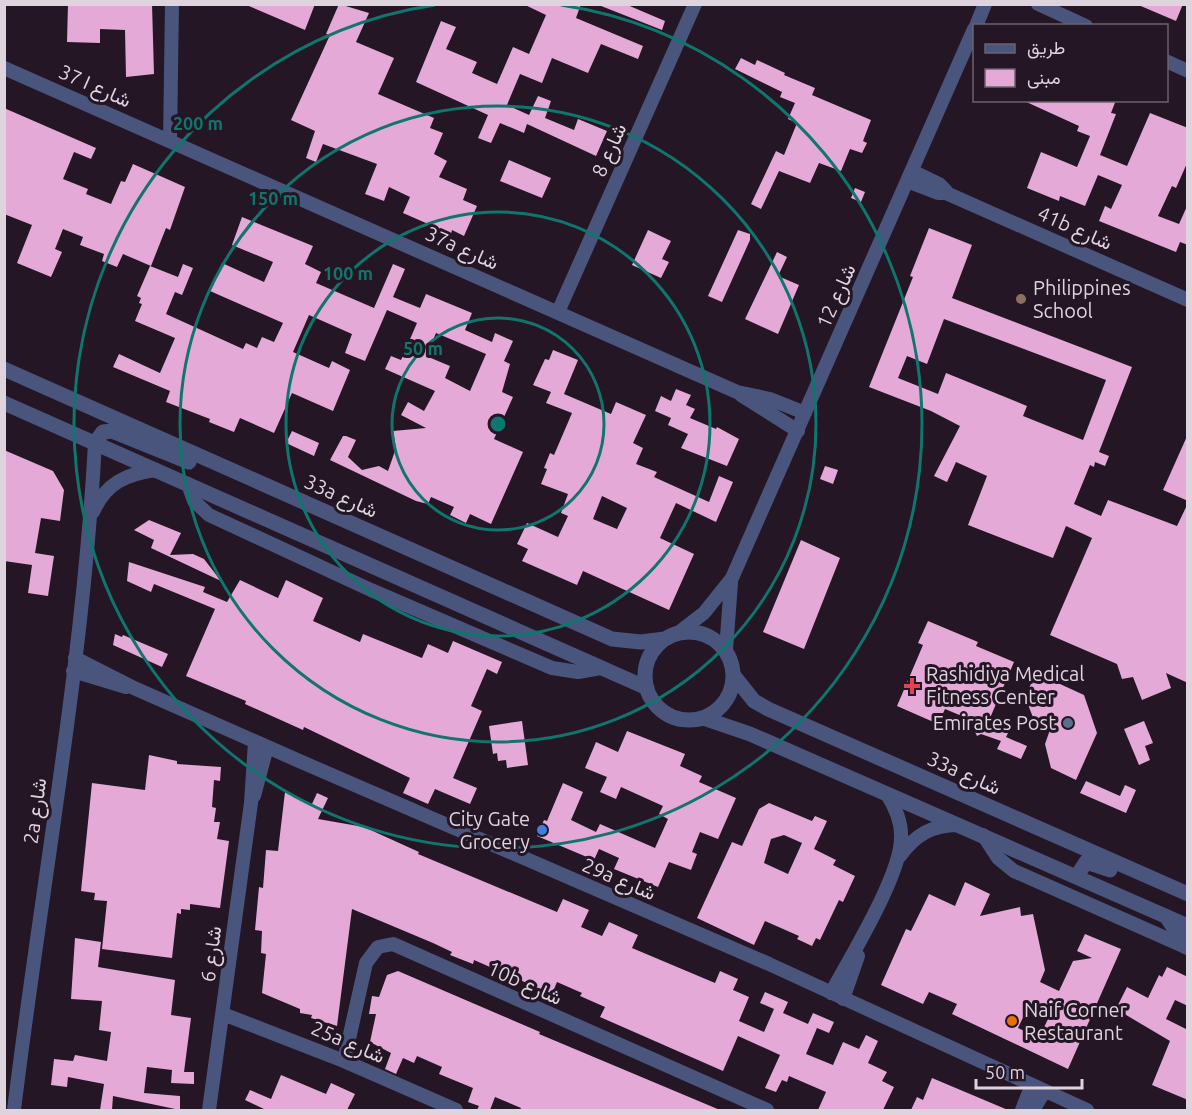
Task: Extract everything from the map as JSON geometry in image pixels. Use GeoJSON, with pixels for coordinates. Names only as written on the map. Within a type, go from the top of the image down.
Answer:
{"type":"FeatureCollection","features":[{"type":"Feature","properties":{"kind":"street"},"geometry":{"type":"LineString","coordinates":[[171,141],[172,4]]}},
{"type":"Feature","properties":{"kind":"street","name":"شارع 8"},"geometry":{"type":"LineString","coordinates":[[558,312],[695,4]]}},
{"type":"Feature","properties":{"kind":"street","name":"شارع 12"},"geometry":{"type":"LineString","coordinates":[[976,24],[985,4]]}},
{"type":"Feature","properties":{"kind":"street"},"geometry":{"type":"LineString","coordinates":[[1038,4],[1082,24]]}},
{"type":"Feature","properties":{"kind":"street","name":"شارع 12"},"geometry":{"type":"LineString","coordinates":[[726,650],[726,614],[732,578],[973,32]]}},
{"type":"Feature","properties":{"kind":"street"},"geometry":{"type":"LineString","coordinates":[[1168,62],[1188,71]]}},
{"type":"Feature","properties":{"kind":"street","name":"شارع ا 37"},"geometry":{"type":"LineString","coordinates":[[4,68],[171,141]]}},
{"type":"Feature","properties":{"kind":"street","name":"37a شارع"},"geometry":{"type":"LineString","coordinates":[[171,141],[737,392],[798,430]]}},
{"type":"Feature","properties":{"kind":"street","name":"41b شارع"},"geometry":{"type":"LineString","coordinates":[[910,176],[939,184],[946,193],[1188,300]]}},
{"type":"Feature","properties":{"kind":"street","name":"33a شارع"},"geometry":{"type":"LineString","coordinates":[[4,369],[612,639],[641,642],[671,636]]}},
{"type":"Feature","properties":{"kind":"street","name":"37a شارع"},"geometry":{"type":"LineString","coordinates":[[737,392],[770,399],[805,413]]}},
{"type":"Feature","properties":{"kind":"street"},"geometry":{"type":"LineString","coordinates":[[4,403],[647,688]]}},
{"type":"Feature","properties":{"kind":"street"},"geometry":{"type":"LineString","coordinates":[[95,443],[103,432],[112,431],[230,479],[260,483]]}},
{"type":"Feature","properties":{"kind":"street","name":"2a شارع"},"geometry":{"type":"LineString","coordinates":[[14,1110],[74,665],[91,516],[95,443]]}},
{"type":"Feature","properties":{"kind":"street","name":"2a شارع"},"geometry":{"type":"LineString","coordinates":[[91,516],[103,495],[117,481],[135,473],[156,470]]}},
{"type":"Feature","properties":{"kind":"street"},"geometry":{"type":"LineString","coordinates":[[188,484],[194,501],[209,515],[371,590],[552,668],[578,672],[601,668]]}},
{"type":"Feature","properties":{"kind":"street","name":"شارع 12"},"geometry":{"type":"LineString","coordinates":[[671,636],[704,613],[732,578]]}},
{"type":"Feature","properties":{"kind":"street"},"geometry":{"type":"LineString","coordinates":[[703,718],[725,702],[734,676],[726,650],[708,636],[693,632],[671,636],[654,649],[645,675],[647,688],[654,702],[665,713],[687,720],[703,718],[750,734],[1188,926]]}},
{"type":"Feature","properties":{"kind":"street","name":"29a شارع"},"geometry":{"type":"LineString","coordinates":[[74,665],[134,688],[837,996],[1038,1090],[1087,1110]]}},
{"type":"Feature","properties":{"kind":"street","name":"33a شارع"},"geometry":{"type":"LineString","coordinates":[[734,676],[748,695],[768,709],[1188,894]]}},
{"type":"Feature","properties":{"kind":"street","name":"شارع 6"},"geometry":{"type":"LineString","coordinates":[[209,1110],[261,744]]}},
{"type":"Feature","properties":{"kind":"street"},"geometry":{"type":"LineString","coordinates":[[887,794],[900,826],[901,837],[897,860]]}},
{"type":"Feature","properties":{"kind":"street"},"geometry":{"type":"LineString","coordinates":[[837,996],[897,860],[910,843],[927,830],[958,825]]}},
{"type":"Feature","properties":{"kind":"street"},"geometry":{"type":"LineString","coordinates":[[983,835],[998,858],[1014,871],[1187,948]]}},
{"type":"Feature","properties":{"kind":"street"},"geometry":{"type":"LineString","coordinates":[[1077,876],[1083,865],[1089,862],[1131,878],[1147,875]]}},
{"type":"Feature","properties":{"kind":"street"},"geometry":{"type":"LineString","coordinates":[[1166,916],[1187,948]]}},
{"type":"Feature","properties":{"kind":"street","name":"10b شارع"},"geometry":{"type":"LineString","coordinates":[[344,1061],[366,963],[378,947],[393,944],[767,1110]]}},
{"type":"Feature","properties":{"kind":"street","name":"25a شارع"},"geometry":{"type":"LineString","coordinates":[[223,1014],[344,1061],[456,1110]]}},
{"type":"Feature","properties":{"kind":"street"},"geometry":{"type":"LineString","coordinates":[[1022,1110],[1038,1090]]}},
{"type":"Feature","properties":{"kind":"street"},"geometry":{"type":"LineString","coordinates":[[1033,1110],[1038,1090]]}},
{"type":"Feature","properties":{"kind":"building"},"geometry":{"type":"Polygon","coordinates":[[[68,4],[152,4],[154,74],[126,77],[125,30],[100,29],[100,43],[67,42],[68,4]]]}},
{"type":"Feature","properties":{"kind":"building"},"geometry":{"type":"Polygon","coordinates":[[[244,4],[315,4],[305,30],[244,4]]]}},
{"type":"Feature","properties":{"kind":"building"},"geometry":{"type":"Polygon","coordinates":[[[339,4],[369,13],[356,42],[394,58],[378,94],[434,118],[430,128],[443,133],[434,154],[447,161],[439,177],[467,189],[463,200],[477,206],[464,236],[452,230],[451,234],[403,213],[410,197],[389,187],[384,201],[365,194],[377,164],[323,144],[316,162],[306,158],[315,131],[291,120],[330,35],[326,34],[339,4]]]}},
{"type":"Feature","properties":{"kind":"building"},"geometry":{"type":"Polygon","coordinates":[[[523,4],[581,4],[576,18],[643,46],[638,59],[601,44],[588,73],[552,58],[542,83],[520,74],[507,105],[529,115],[538,96],[551,101],[545,118],[574,130],[578,119],[607,131],[596,156],[527,124],[524,133],[500,123],[491,143],[478,138],[488,115],[416,82],[441,21],[456,27],[446,49],[477,62],[472,73],[497,84],[513,47],[529,54],[546,15],[523,4]]]}},
{"type":"Feature","properties":{"kind":"building"},"geometry":{"type":"Polygon","coordinates":[[[596,4],[625,4],[665,21],[662,30],[596,4]]]}},
{"type":"Feature","properties":{"kind":"building"},"geometry":{"type":"Polygon","coordinates":[[[1136,4],[1183,4],[1176,21],[1136,4]]]}},
{"type":"Feature","properties":{"kind":"building"},"geometry":{"type":"Polygon","coordinates":[[[741,58],[755,65],[757,60],[785,73],[784,75],[815,88],[812,95],[871,120],[863,141],[867,143],[862,153],[850,149],[841,171],[819,163],[810,183],[779,171],[761,209],[751,204],[776,151],[784,155],[797,123],[788,119],[795,103],[780,97],[782,92],[735,69],[741,58]]]}},
{"type":"Feature","properties":{"kind":"building"},"geometry":{"type":"Polygon","coordinates":[[[1026,102],[1115,102],[1111,113],[1116,114],[1100,155],[1127,166],[1150,113],[1188,128],[1188,161],[1176,188],[1172,186],[1158,216],[1179,224],[1188,204],[1188,245],[1180,242],[1176,252],[1099,221],[1105,206],[1111,209],[1122,185],[1098,175],[1085,206],[1060,196],[1059,201],[1027,188],[1041,152],[1077,167],[1090,136],[1077,131],[1079,126],[1026,102]]]}},
{"type":"Feature","properties":{"kind":"building"},"geometry":{"type":"Polygon","coordinates":[[[4,108],[96,148],[91,159],[74,152],[63,179],[88,189],[86,194],[111,204],[121,181],[125,182],[133,164],[185,187],[170,230],[166,228],[151,266],[123,254],[117,267],[102,261],[104,254],[80,245],[83,237],[63,229],[55,249],[62,252],[51,277],[17,263],[32,225],[4,214],[4,108]]]}},
{"type":"Feature","properties":{"kind":"building"},"geometry":{"type":"Polygon","coordinates":[[[509,160],[551,178],[542,198],[500,181],[509,160]]]}},
{"type":"Feature","properties":{"kind":"building"},"geometry":{"type":"Polygon","coordinates":[[[855,188],[865,192],[861,202],[851,198],[855,188]]]}},
{"type":"Feature","properties":{"kind":"building"},"geometry":{"type":"Polygon","coordinates":[[[242,217],[313,246],[305,264],[321,272],[316,283],[374,308],[393,264],[405,269],[393,297],[420,308],[426,294],[472,313],[465,330],[492,342],[495,333],[513,341],[504,361],[510,364],[502,392],[513,397],[494,439],[523,452],[491,524],[470,514],[466,523],[450,515],[454,507],[431,497],[428,504],[416,501],[330,460],[343,436],[346,436],[356,440],[348,457],[362,470],[379,466],[388,471],[396,448],[393,431],[426,428],[401,415],[408,402],[424,411],[435,391],[385,369],[391,356],[401,360],[417,323],[387,310],[365,361],[345,353],[352,334],[309,315],[293,352],[329,368],[332,361],[350,370],[333,411],[292,393],[274,433],[240,418],[234,432],[209,422],[210,419],[166,402],[170,391],[113,367],[119,354],[160,373],[175,338],[135,321],[142,304],[139,303],[141,298],[137,296],[150,266],[178,277],[183,264],[193,268],[182,295],[175,292],[166,314],[243,349],[246,343],[257,348],[262,337],[274,342],[283,323],[210,291],[222,263],[264,282],[273,262],[232,245],[242,217]],[[436,333],[426,356],[450,366],[445,378],[470,391],[486,354],[436,333]]]}},
{"type":"Feature","properties":{"kind":"building"},"geometry":{"type":"Polygon","coordinates":[[[929,228],[972,245],[952,298],[1132,367],[1099,452],[1109,456],[1105,466],[1095,462],[1094,467],[1090,465],[1074,504],[1101,516],[1108,500],[1177,526],[1188,503],[1188,683],[1166,673],[1171,688],[1142,700],[1133,677],[1122,679],[1117,664],[1050,635],[1092,538],[1066,526],[1053,558],[968,525],[987,476],[956,462],[947,482],[934,476],[960,426],[931,411],[869,387],[913,277],[910,276],[929,228]],[[944,319],[927,364],[907,356],[898,378],[938,394],[946,373],[1027,406],[1023,416],[1083,440],[1106,380],[944,319]]]}},
{"type":"Feature","properties":{"kind":"building"},"geometry":{"type":"Polygon","coordinates":[[[648,230],[671,241],[662,259],[669,262],[661,278],[632,265],[648,230]]]}},
{"type":"Feature","properties":{"kind":"building"},"geometry":{"type":"Polygon","coordinates":[[[738,230],[750,234],[750,240],[722,302],[708,296],[738,230]]]}},
{"type":"Feature","properties":{"kind":"building"},"geometry":{"type":"Polygon","coordinates":[[[777,252],[787,257],[778,276],[799,285],[778,334],[745,319],[777,252]]]}},
{"type":"Feature","properties":{"kind":"building"},"geometry":{"type":"Polygon","coordinates":[[[553,350],[578,360],[564,394],[611,414],[616,402],[646,415],[633,443],[643,448],[636,464],[657,472],[654,477],[709,502],[719,476],[733,482],[716,522],[676,503],[660,538],[694,554],[669,610],[583,571],[577,585],[522,561],[528,549],[517,544],[527,523],[558,537],[568,516],[561,513],[568,494],[541,484],[550,453],[554,455],[572,413],[546,403],[551,392],[533,385],[545,359],[549,360],[553,350]],[[602,496],[593,519],[617,529],[627,508],[602,496]]]}},
{"type":"Feature","properties":{"kind":"building"},"geometry":{"type":"Polygon","coordinates":[[[676,389],[691,395],[686,405],[695,409],[690,418],[716,429],[717,427],[739,439],[727,466],[681,448],[688,434],[668,425],[671,418],[655,411],[661,396],[671,401],[676,389]]]}},
{"type":"Feature","properties":{"kind":"building"},"geometry":{"type":"Polygon","coordinates":[[[292,431],[319,443],[314,456],[286,443],[292,431]]]}},
{"type":"Feature","properties":{"kind":"building"},"geometry":{"type":"Polygon","coordinates":[[[1188,434],[1188,501],[1163,490],[1188,434]]]}},
{"type":"Feature","properties":{"kind":"building"},"geometry":{"type":"Polygon","coordinates":[[[4,450],[53,471],[64,490],[60,521],[41,518],[35,553],[54,556],[48,596],[28,593],[32,565],[4,561],[4,450]]]}},
{"type":"Feature","properties":{"kind":"building"},"geometry":{"type":"Polygon","coordinates":[[[825,466],[838,470],[833,484],[820,479],[825,466]]]}},
{"type":"Feature","properties":{"kind":"building"},"geometry":{"type":"Polygon","coordinates":[[[149,520],[181,533],[170,555],[193,554],[204,559],[221,581],[151,548],[154,540],[134,530],[149,520]]]}},
{"type":"Feature","properties":{"kind":"building"},"geometry":{"type":"Polygon","coordinates":[[[801,540],[840,558],[804,649],[763,632],[801,540]]]}},
{"type":"Feature","properties":{"kind":"building"},"geometry":{"type":"Polygon","coordinates":[[[129,562],[205,587],[203,592],[227,602],[240,580],[278,598],[286,580],[323,598],[313,621],[360,642],[363,634],[422,658],[428,644],[448,653],[453,641],[502,662],[497,674],[487,669],[471,706],[482,711],[453,778],[477,788],[470,804],[435,789],[428,804],[403,793],[410,778],[304,727],[303,730],[245,704],[246,701],[186,676],[215,609],[154,584],[151,592],[127,581],[129,562]]]}},
{"type":"Feature","properties":{"kind":"building"},"geometry":{"type":"Polygon","coordinates":[[[928,621],[978,642],[976,646],[1014,662],[987,725],[1008,733],[1006,737],[1027,746],[1021,759],[997,749],[1001,741],[981,734],[977,736],[969,719],[945,709],[938,724],[897,706],[923,645],[918,643],[928,621]]]}},
{"type":"Feature","properties":{"kind":"building"},"geometry":{"type":"Polygon","coordinates":[[[115,634],[122,637],[123,635],[168,654],[162,667],[113,645],[115,634]]]}},
{"type":"Feature","properties":{"kind":"building","name":"Emirates Post"},"geometry":{"type":"Polygon","coordinates":[[[1036,673],[1084,695],[1097,733],[1076,780],[1051,768],[1045,744],[1051,727],[1040,722],[1039,718],[1036,725],[1025,697],[1036,673]]]}},
{"type":"Feature","properties":{"kind":"building"},"geometry":{"type":"Polygon","coordinates":[[[522,721],[528,765],[507,768],[506,760],[498,761],[497,753],[493,754],[489,726],[522,721]]]}},
{"type":"Feature","properties":{"kind":"building"},"geometry":{"type":"Polygon","coordinates":[[[1144,721],[1153,743],[1145,746],[1150,760],[1139,765],[1124,729],[1144,721]]]}},
{"type":"Feature","properties":{"kind":"building"},"geometry":{"type":"Polygon","coordinates":[[[627,731],[685,754],[680,766],[702,776],[699,782],[736,798],[718,839],[700,832],[692,852],[697,854],[691,870],[669,862],[658,887],[614,869],[619,858],[599,849],[594,860],[537,836],[544,820],[547,821],[563,783],[583,792],[571,820],[596,832],[600,824],[655,848],[668,819],[659,814],[663,806],[621,787],[616,799],[600,792],[607,777],[585,768],[596,742],[618,752],[627,731]]]}},
{"type":"Feature","properties":{"kind":"building"},"geometry":{"type":"Polygon","coordinates":[[[149,755],[177,761],[177,764],[221,767],[220,781],[214,780],[212,807],[216,808],[214,822],[220,822],[217,839],[229,841],[220,908],[190,904],[190,910],[181,909],[181,914],[177,913],[172,958],[102,949],[107,901],[94,900],[95,893],[81,891],[92,783],[145,790],[149,755]]]}},
{"type":"Feature","properties":{"kind":"building"},"geometry":{"type":"Polygon","coordinates":[[[1086,781],[1120,796],[1125,785],[1136,790],[1126,813],[1080,793],[1086,781]]]}},
{"type":"Feature","properties":{"kind":"building"},"geometry":{"type":"Polygon","coordinates":[[[285,792],[312,804],[317,793],[328,798],[318,819],[364,827],[419,852],[418,854],[557,912],[563,899],[589,910],[581,927],[602,936],[609,922],[638,935],[632,948],[715,983],[720,971],[738,979],[733,990],[749,997],[739,1021],[764,1032],[774,1009],[760,1003],[765,992],[788,1002],[783,1013],[808,1024],[813,1013],[834,1022],[829,1033],[810,1025],[817,1028],[806,1054],[833,1065],[843,1042],[859,1049],[866,1035],[878,1041],[868,1063],[887,1072],[882,1081],[894,1087],[883,1110],[818,1110],[826,1092],[789,1076],[787,1082],[782,1080],[776,1092],[765,1088],[780,1055],[738,1036],[723,1071],[600,1017],[605,1007],[557,982],[552,994],[474,960],[473,964],[450,955],[452,952],[433,943],[352,909],[337,1026],[311,1018],[312,1015],[300,1013],[300,1009],[262,993],[266,954],[261,953],[262,931],[255,930],[259,887],[263,888],[266,850],[278,851],[285,792]]]}},
{"type":"Feature","properties":{"kind":"building"},"geometry":{"type":"Polygon","coordinates":[[[769,803],[812,821],[815,816],[827,821],[814,849],[836,860],[833,865],[855,876],[843,902],[839,900],[820,940],[816,938],[812,946],[797,939],[799,936],[765,921],[754,945],[697,918],[732,842],[742,846],[759,809],[769,803]],[[784,835],[771,839],[764,863],[788,874],[802,843],[784,835]]]}},
{"type":"Feature","properties":{"kind":"building"},"geometry":{"type":"Polygon","coordinates":[[[965,882],[990,894],[980,916],[1020,907],[1021,916],[1033,914],[1045,970],[1040,982],[1059,991],[1073,961],[1092,958],[1077,951],[1085,934],[1121,949],[1068,1069],[952,1014],[957,1004],[929,992],[923,1004],[881,985],[906,929],[911,931],[929,894],[955,906],[965,882]],[[1027,1009],[1018,1028],[1039,1038],[1048,1019],[1027,1009]]]}},
{"type":"Feature","properties":{"kind":"building"},"geometry":{"type":"Polygon","coordinates":[[[75,938],[101,942],[98,967],[175,980],[171,1015],[191,1018],[184,1072],[194,1072],[194,1084],[171,1083],[172,1070],[147,1067],[144,1093],[180,1096],[180,1110],[113,1096],[112,1110],[100,1110],[104,1084],[68,1077],[67,1087],[51,1085],[54,1059],[73,1061],[75,1055],[107,1061],[111,1032],[99,1030],[102,1001],[71,999],[75,938]]]}},
{"type":"Feature","properties":{"kind":"building"},"geometry":{"type":"Polygon","coordinates":[[[1167,967],[1188,977],[1188,1006],[1175,1000],[1166,1019],[1188,1030],[1188,1100],[1152,1085],[1170,1041],[1116,1009],[1127,987],[1148,998],[1159,975],[1162,977],[1167,967]]]}},
{"type":"Feature","properties":{"kind":"building"},"geometry":{"type":"Polygon","coordinates":[[[398,971],[540,1032],[539,1034],[720,1110],[520,1110],[521,1108],[495,1097],[490,1110],[477,1110],[479,1106],[468,1102],[473,1088],[439,1074],[442,1067],[417,1056],[414,1063],[403,1058],[396,1074],[385,1069],[391,1053],[370,1042],[376,1014],[369,1014],[372,996],[379,997],[387,975],[398,971]]]}},
{"type":"Feature","properties":{"kind":"building"},"geometry":{"type":"Polygon","coordinates":[[[281,1075],[326,1094],[331,1083],[355,1094],[347,1110],[266,1110],[245,1100],[250,1090],[271,1099],[281,1075]]]}},
{"type":"Feature","properties":{"kind":"building"},"geometry":{"type":"Polygon","coordinates":[[[932,1078],[1008,1110],[911,1110],[917,1097],[923,1100],[932,1078]]]}},
{"type":"Feature","properties":{"kind":"place","name":"Philippines School"},"geometry":{"type":"Point","coordinates":[1021,299]}},
{"type":"Feature","properties":{"kind":"place","name":"Rashidiya Medical Fitness Center"},"geometry":{"type":"Point","coordinates":[912,686]}},
{"type":"Feature","properties":{"kind":"place","name":"Emirates Post"},"geometry":{"type":"Point","coordinates":[1068,723]}},
{"type":"Feature","properties":{"kind":"place","name":"City Gate Grocery"},"geometry":{"type":"Point","coordinates":[542,830]}},
{"type":"Feature","properties":{"kind":"place","name":"Naif Corner Restaurant"},"geometry":{"type":"Point","coordinates":[1012,1021]}}]}
